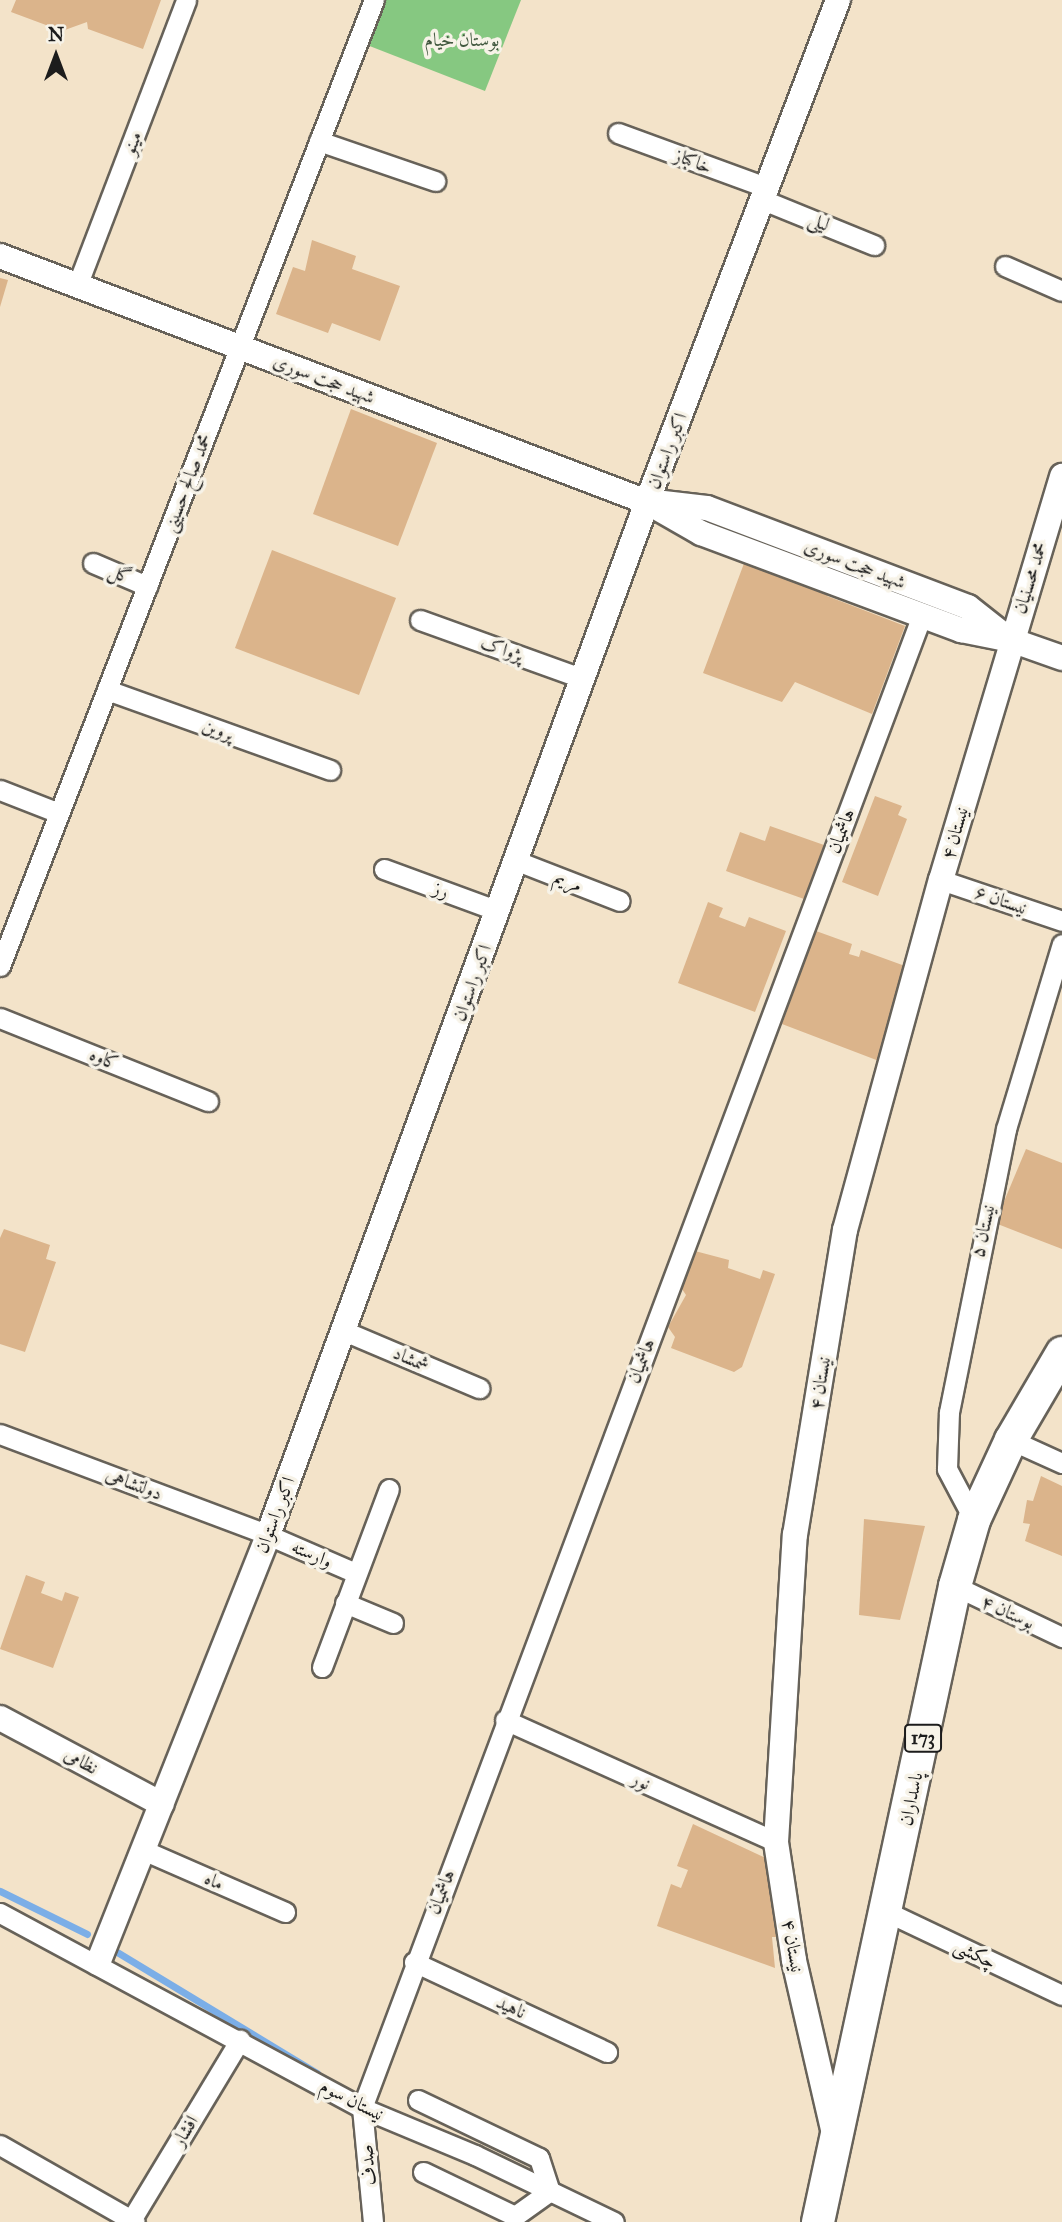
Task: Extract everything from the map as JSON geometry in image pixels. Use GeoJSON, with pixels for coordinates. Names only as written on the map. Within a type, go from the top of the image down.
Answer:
{"type":"FeatureCollection","features":[{"type":"Feature","properties":{"kind":"main road","name":"پاسداران"},"geometry":{"type":"LineString","coordinates":[[818,2222],[887,1912],[955,1586],[974,1520],[1011,1440],[1062,1353]]}},
{"type":"Feature","properties":{"kind":"street","name":"مینو"},"geometry":{"type":"LineString","coordinates":[[77,286],[186,0]]}},
{"type":"Feature","properties":{"kind":"street","name":"محمد صالح حسینی"},"geometry":{"type":"LineString","coordinates":[[0,966],[374,0]]}},
{"type":"Feature","properties":{"kind":"street","name":"اکبر راستوان"},"geometry":{"type":"LineString","coordinates":[[98,1963],[268,1535],[647,502],[838,0]]}},
{"type":"Feature","properties":{"kind":"street","name":"خاکباز"},"geometry":{"type":"LineString","coordinates":[[618,133],[765,194]]}},
{"type":"Feature","properties":{"kind":"street"},"geometry":{"type":"LineString","coordinates":[[319,141],[435,181]]}},
{"type":"Feature","properties":{"kind":"street","name":"لیلی"},"geometry":{"type":"LineString","coordinates":[[765,194],[874,244]]}},
{"type":"Feature","properties":{"kind":"street","name":"شهید حجت سوری"},"geometry":{"type":"LineString","coordinates":[[0,256],[647,502],[701,533],[961,630],[1011,640],[1062,658]]}},
{"type":"Feature","properties":{"kind":"street"},"geometry":{"type":"LineString","coordinates":[[1005,266],[1062,292]]}},
{"type":"Feature","properties":{"kind":"street","name":"محمد محسنیان"},"geometry":{"type":"LineString","coordinates":[[1011,640],[1062,476]]}},
{"type":"Feature","properties":{"kind":"street","name":"شهید حجت سوری"},"geometry":{"type":"LineString","coordinates":[[647,502],[707,508],[942,597],[968,607],[1011,640]]}},
{"type":"Feature","properties":{"kind":"street","name":"گل"},"geometry":{"type":"LineString","coordinates":[[93,563],[147,586]]}},
{"type":"Feature","properties":{"kind":"street","name":"هاشمیان"},"geometry":{"type":"LineString","coordinates":[[362,2108],[414,1962],[922,615]]}},
{"type":"Feature","properties":{"kind":"street","name":"پژواک"},"geometry":{"type":"LineString","coordinates":[[420,620],[584,679]]}},
{"type":"Feature","properties":{"kind":"street","name":"نیستان ۴"},"geometry":{"type":"LineString","coordinates":[[836,2142],[802,1997],[776,1842],[795,1535],[845,1230],[941,880],[1011,640]]}},
{"type":"Feature","properties":{"kind":"street","name":"پروین"},"geometry":{"type":"LineString","coordinates":[[107,691],[330,770]]}},
{"type":"Feature","properties":{"kind":"street"},"geometry":{"type":"LineString","coordinates":[[0,790],[59,813]]}},
{"type":"Feature","properties":{"kind":"street","name":"مریم"},"geometry":{"type":"LineString","coordinates":[[517,861],[620,901]]}},
{"type":"Feature","properties":{"kind":"street","name":"رز"},"geometry":{"type":"LineString","coordinates":[[384,869],[498,911]]}},
{"type":"Feature","properties":{"kind":"street","name":"نیستان ۶"},"geometry":{"type":"LineString","coordinates":[[941,880],[1062,921]]}},
{"type":"Feature","properties":{"kind":"street","name":"نیستان ۵"},"geometry":{"type":"LineString","coordinates":[[974,1520],[947,1469],[949,1412],[1006,1129],[1062,944]]}},
{"type":"Feature","properties":{"kind":"street","name":"کاوه"},"geometry":{"type":"LineString","coordinates":[[0,1018],[208,1101]]}},
{"type":"Feature","properties":{"kind":"street","name":"شمشاد"},"geometry":{"type":"LineString","coordinates":[[344,1331],[479,1388]]}},
{"type":"Feature","properties":{"kind":"street","name":"دولتشاهی"},"geometry":{"type":"LineString","coordinates":[[0,1434],[268,1535]]}},
{"type":"Feature","properties":{"kind":"street"},"geometry":{"type":"LineString","coordinates":[[1011,1440],[1062,1463]]}},
{"type":"Feature","properties":{"kind":"street","name":"وارسته"},"geometry":{"type":"LineString","coordinates":[[322,1667],[389,1489]]}},
{"type":"Feature","properties":{"kind":"street","name":"وارسته"},"geometry":{"type":"LineString","coordinates":[[268,1535],[356,1573]]}},
{"type":"Feature","properties":{"kind":"street","name":"بوستان ۴"},"geometry":{"type":"LineString","coordinates":[[955,1586],[1062,1637]]}},
{"type":"Feature","properties":{"kind":"street"},"geometry":{"type":"LineString","coordinates":[[345,1603],[393,1623]]}},
{"type":"Feature","properties":{"kind":"street","name":"نظامی"},"geometry":{"type":"LineString","coordinates":[[0,1718],[162,1804]]}},
{"type":"Feature","properties":{"kind":"street","name":"نور"},"geometry":{"type":"LineString","coordinates":[[505,1720],[776,1842]]}},
{"type":"Feature","properties":{"kind":"street","name":"ماه"},"geometry":{"type":"LineString","coordinates":[[143,1850],[285,1912]]}},
{"type":"Feature","properties":{"kind":"street","name":"چکشی"},"geometry":{"type":"LineString","coordinates":[[887,1912],[1062,1995]]}},
{"type":"Feature","properties":{"kind":"street"},"geometry":{"type":"LineString","coordinates":[[0,1913],[98,1963]]}},
{"type":"Feature","properties":{"kind":"street","name":"ناهید"},"geometry":{"type":"LineString","coordinates":[[414,1962],[607,2052]]}},
{"type":"Feature","properties":{"kind":"street","name":"نیستان سوم"},"geometry":{"type":"LineString","coordinates":[[98,1963],[362,2108],[614,2222]]}},
{"type":"Feature","properties":{"kind":"street","name":"افشار"},"geometry":{"type":"LineString","coordinates":[[132,2221],[240,2040]]}},
{"type":"Feature","properties":{"kind":"street"},"geometry":{"type":"LineString","coordinates":[[418,2100],[539,2158],[550,2192],[515,2216],[423,2172]]}},
{"type":"Feature","properties":{"kind":"street","name":"صدف"},"geometry":{"type":"LineString","coordinates":[[362,2108],[373,2222]]}},
{"type":"Feature","properties":{"kind":"street"},"geometry":{"type":"LineString","coordinates":[[0,2145],[132,2221]]}},
{"type":"Feature","properties":{"kind":"green space","name":"بوستان خیام"},"geometry":{"type":"Polygon","coordinates":[[[384,0],[521,0],[485,91],[367,45],[384,0]]]}},
{"type":"Feature","properties":{"kind":"building"},"geometry":{"type":"Polygon","coordinates":[[[16,0],[161,0],[143,49],[88,29],[87,22],[62,31],[11,12],[16,0]]]}},
{"type":"Feature","properties":{"kind":"building"},"geometry":{"type":"Polygon","coordinates":[[[312,240],[356,256],[352,269],[400,286],[380,341],[332,323],[328,333],[276,314],[293,267],[305,271],[312,240]]]}},
{"type":"Feature","properties":{"kind":"building"},"geometry":{"type":"Polygon","coordinates":[[[0,278],[8,280],[0,307],[0,278]]]}},
{"type":"Feature","properties":{"kind":"building"},"geometry":{"type":"Polygon","coordinates":[[[351,409],[437,443],[398,546],[313,514],[351,409]]]}},
{"type":"Feature","properties":{"kind":"building"},"geometry":{"type":"Polygon","coordinates":[[[272,550],[396,598],[359,695],[235,648],[272,550]]]}},
{"type":"Feature","properties":{"kind":"building"},"geometry":{"type":"Polygon","coordinates":[[[749,550],[832,583],[827,596],[905,626],[872,714],[795,682],[782,702],[703,673],[749,550]]]}},
{"type":"Feature","properties":{"kind":"building"},"geometry":{"type":"Polygon","coordinates":[[[875,796],[902,806],[898,815],[907,819],[878,896],[842,882],[875,796]]]}},
{"type":"Feature","properties":{"kind":"building"},"geometry":{"type":"Polygon","coordinates":[[[770,826],[824,845],[804,899],[726,871],[740,832],[765,841],[770,826]]]}},
{"type":"Feature","properties":{"kind":"building"},"geometry":{"type":"Polygon","coordinates":[[[708,902],[723,908],[719,917],[745,927],[749,917],[786,931],[755,1012],[678,983],[708,902]]]}},
{"type":"Feature","properties":{"kind":"building"},"geometry":{"type":"Polygon","coordinates":[[[816,931],[852,944],[849,954],[859,957],[861,950],[905,966],[879,1061],[782,1024],[816,931]]]}},
{"type":"Feature","properties":{"kind":"building"},"geometry":{"type":"Polygon","coordinates":[[[1026,1149],[1062,1163],[1062,1249],[995,1223],[1026,1149]]]}},
{"type":"Feature","properties":{"kind":"building"},"geometry":{"type":"Polygon","coordinates":[[[4,1229],[50,1245],[46,1259],[56,1262],[25,1352],[0,1344],[0,1238],[4,1229]]]}},
{"type":"Feature","properties":{"kind":"building"},"geometry":{"type":"Polygon","coordinates":[[[695,1251],[729,1260],[728,1268],[760,1279],[763,1270],[775,1274],[742,1367],[734,1372],[671,1348],[675,1337],[668,1327],[686,1295],[682,1289],[695,1251]]]}},
{"type":"Feature","properties":{"kind":"building"},"geometry":{"type":"Polygon","coordinates":[[[1041,1476],[1062,1486],[1062,1556],[1025,1541],[1030,1524],[1023,1523],[1027,1500],[1033,1501],[1041,1476]]]}},
{"type":"Feature","properties":{"kind":"building"},"geometry":{"type":"Polygon","coordinates":[[[864,1519],[925,1526],[900,1620],[859,1615],[864,1519]]]}},
{"type":"Feature","properties":{"kind":"building"},"geometry":{"type":"Polygon","coordinates":[[[26,1575],[45,1582],[41,1593],[62,1601],[65,1592],[79,1597],[53,1668],[0,1649],[26,1575]]]}},
{"type":"Feature","properties":{"kind":"building"},"geometry":{"type":"Polygon","coordinates":[[[693,1824],[770,1860],[780,1937],[772,1937],[775,1968],[657,1926],[671,1884],[681,1888],[688,1870],[677,1866],[693,1824]]]}},
{"type":"Feature","properties":{"kind":"waterway"},"geometry":{"type":"LineString","coordinates":[[0,1891],[87,1934]]}},
{"type":"Feature","properties":{"kind":"waterway"},"geometry":{"type":"LineString","coordinates":[[117,1952],[317,2073]]}}]}
